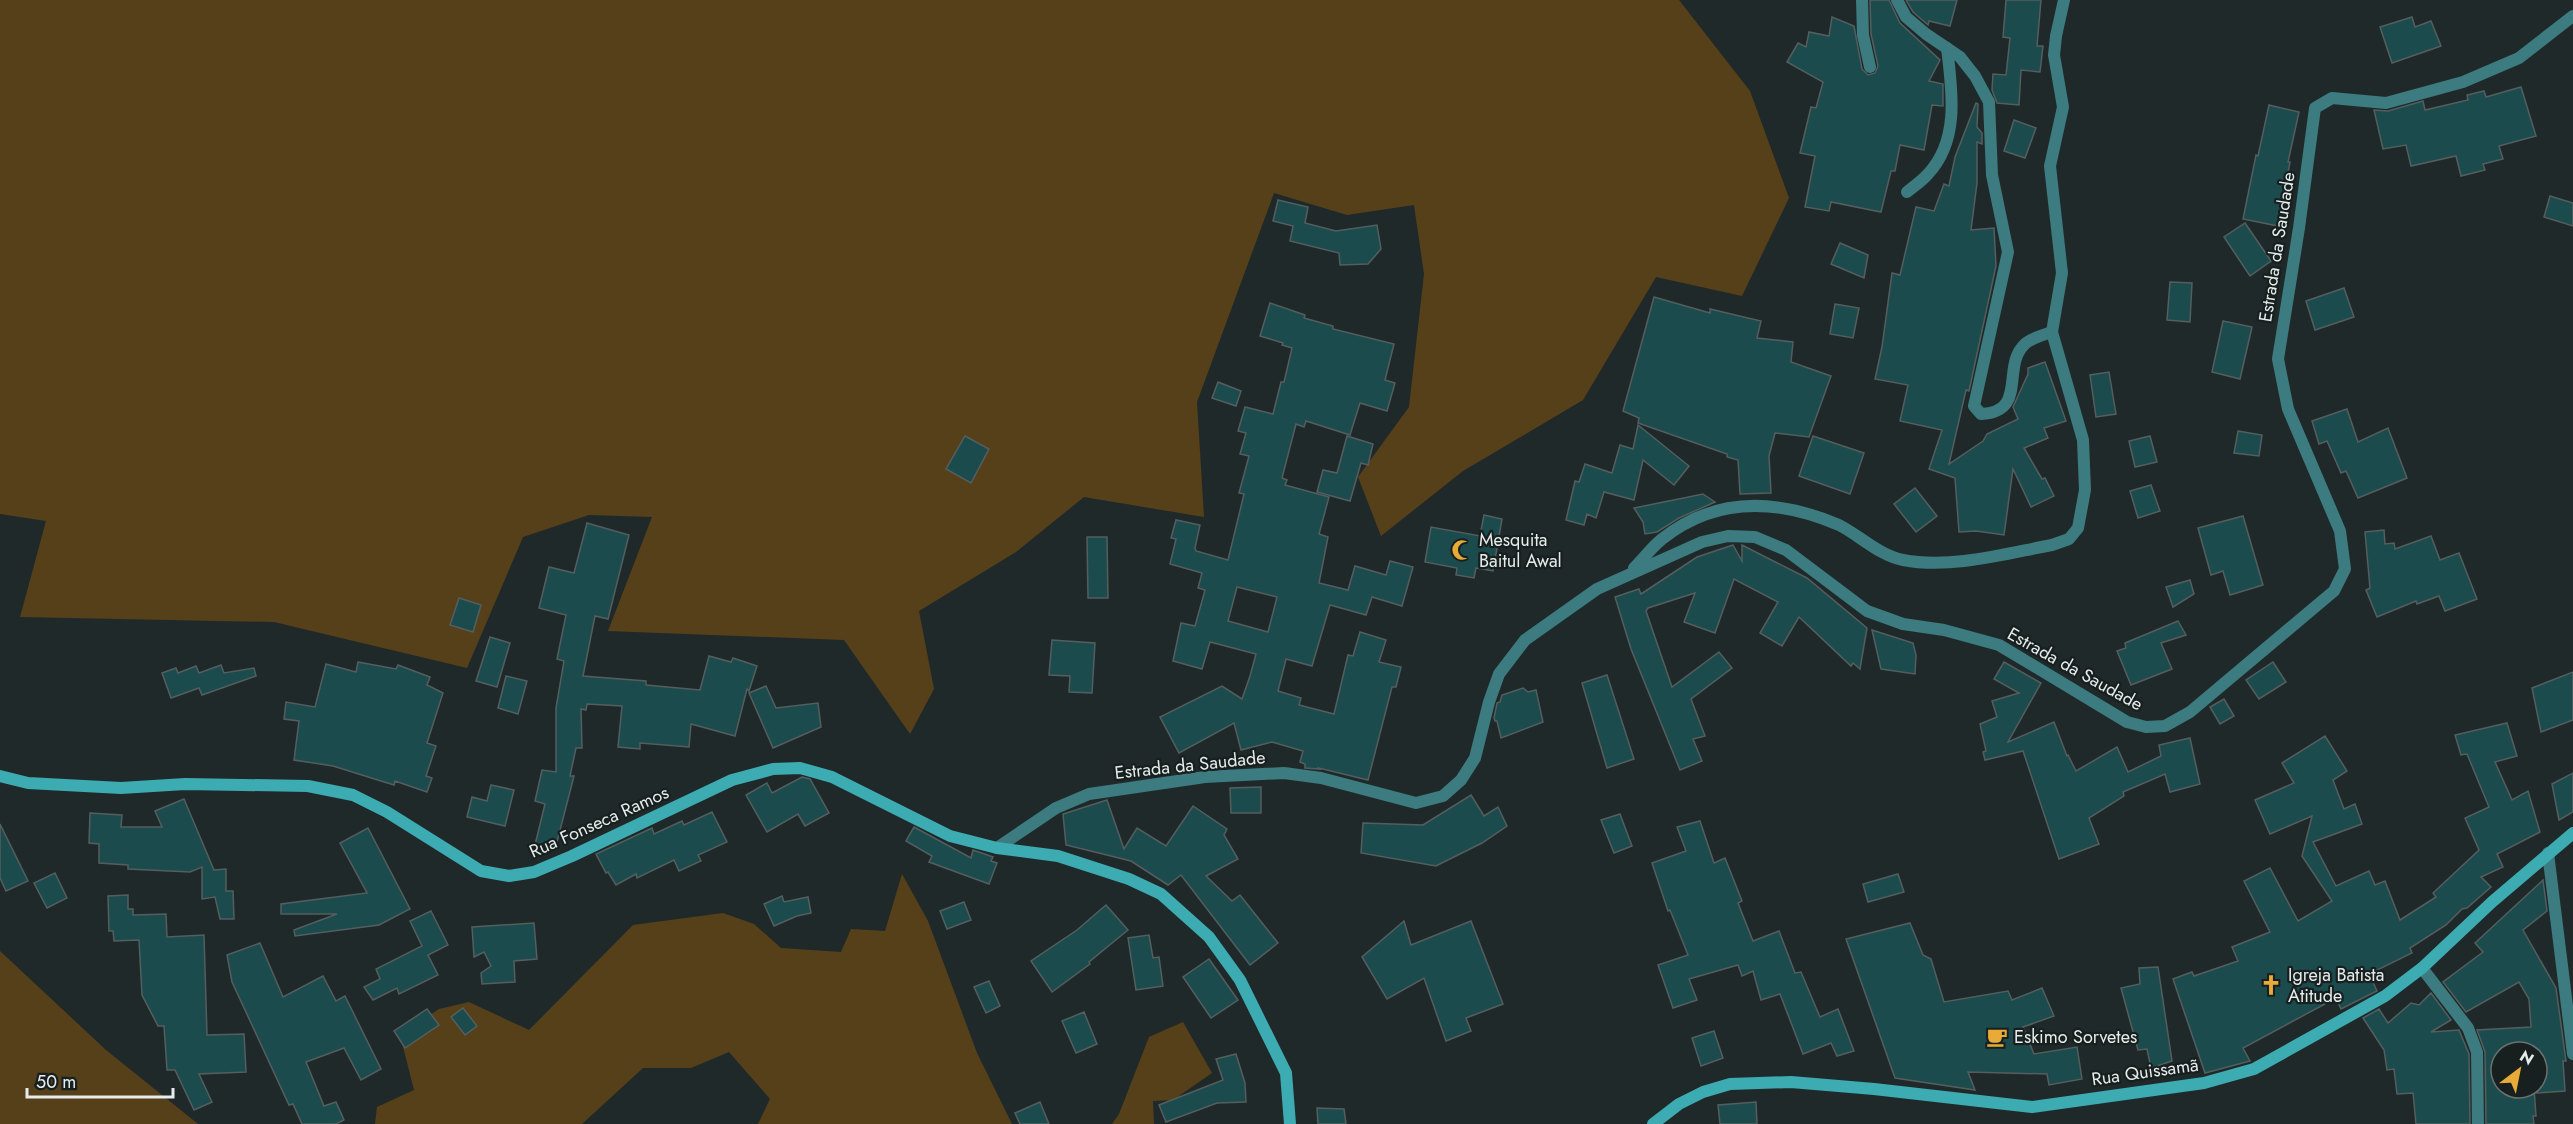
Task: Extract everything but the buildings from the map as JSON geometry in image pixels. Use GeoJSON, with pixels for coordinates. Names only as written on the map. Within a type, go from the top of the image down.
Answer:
{"type":"FeatureCollection","features":[{"type":"Feature","properties":{"kind":"street"},"geometry":{"type":"LineString","coordinates":[[1862,0],[1863,35],[1870,67]]}},
{"type":"Feature","properties":{"kind":"street"},"geometry":{"type":"LineString","coordinates":[[1897,0],[1906,17],[1960,57],[1975,76],[1989,102],[1992,175],[2008,252],[1974,406],[1981,414],[1995,414],[2003,409],[2009,396],[2016,358],[2025,344],[2038,336],[2052,333]]}},
{"type":"Feature","properties":{"kind":"street"},"geometry":{"type":"LineString","coordinates":[[1629,574],[1662,539],[1701,515],[1734,505],[1798,509],[1840,526],[1899,559],[1933,564],[2052,546],[2068,539],[2078,528],[2083,511],[2085,490],[2083,440],[2052,333],[2062,273],[2050,166],[2063,106],[2054,55],[2055,36],[2064,0]]}},
{"type":"Feature","properties":{"kind":"street","name":"Estrada da Saudade"},"geometry":{"type":"LineString","coordinates":[[997,849],[1056,808],[1089,794],[1205,777],[1284,773],[1321,778],[1416,803],[1443,796],[1461,780],[1475,758],[1489,702],[1499,674],[1525,640],[1597,589],[1702,542],[1728,536],[1755,537],[1786,550],[1825,577],[1866,611],[1903,624],[1944,630],[2000,645],[2127,722],[2146,727],[2165,726],[2182,717],[2313,610],[2334,591],[2344,569],[2340,531],[2288,409],[2278,359],[2315,108],[2332,98],[2386,103],[2463,82],[2519,58],[2573,16]]}},
{"type":"Feature","properties":{"kind":"street"},"geometry":{"type":"LineString","coordinates":[[1906,192],[1929,173],[1944,149],[1952,117],[1947,48]]}},
{"type":"Feature","properties":{"kind":"street","name":"Rua Fonseca Ramos"},"geometry":{"type":"LineString","coordinates":[[0,776],[28,783],[122,788],[185,784],[308,786],[353,795],[387,812],[481,871],[509,876],[534,872],[572,856],[732,780],[773,770],[800,768],[832,777],[950,836],[997,849],[1058,856],[1104,871],[1161,894],[1209,936],[1240,980],[1286,1072],[1290,1124]]}},
{"type":"Feature","properties":{"kind":"street","name":"Rua Quissamã"},"geometry":{"type":"LineString","coordinates":[[1653,1124],[1679,1104],[1703,1092],[1730,1084],[1803,1083],[2032,1107],[2204,1083],[2254,1069],[2385,996],[2422,968],[2547,853],[2573,833]]}},
{"type":"Feature","properties":{"kind":"street"},"geometry":{"type":"LineString","coordinates":[[2547,853],[2573,1054]]}},
{"type":"Feature","properties":{"kind":"street"},"geometry":{"type":"LineString","coordinates":[[2422,968],[2468,1028],[2477,1052],[2478,1124]]}},
{"type":"Feature","properties":{"kind":"shaded area"},"geometry":{"type":"Polygon","coordinates":[[[0,0],[1679,0],[1750,91],[1789,198],[1742,296],[1656,277],[1583,400],[1463,471],[1381,536],[1358,477],[1409,407],[1424,274],[1414,205],[1347,215],[1274,193],[1197,402],[1204,517],[1084,497],[1016,552],[919,611],[934,689],[910,734],[844,640],[608,631],[652,517],[589,515],[523,537],[467,668],[274,622],[20,617],[46,521],[0,514],[0,0]]]}},
{"type":"Feature","properties":{"kind":"shaded area"},"geometry":{"type":"Polygon","coordinates":[[[902,874],[928,921],[977,1053],[1012,1124],[758,1124],[770,1099],[729,1052],[691,1068],[643,1068],[582,1124],[375,1124],[377,1107],[414,1090],[400,1035],[439,1009],[469,1002],[529,1030],[633,925],[723,913],[754,924],[781,948],[841,952],[851,929],[885,931],[902,874]]]}},
{"type":"Feature","properties":{"kind":"shaded area"},"geometry":{"type":"Polygon","coordinates":[[[0,951],[106,1050],[198,1124],[0,1124],[0,951]]]}},
{"type":"Feature","properties":{"kind":"shaded area"},"geometry":{"type":"Polygon","coordinates":[[[1183,1022],[1212,1073],[1173,1100],[1153,1101],[1154,1124],[1112,1124],[1119,1114],[1149,1037],[1183,1022]]]}},
{"type":"Feature","properties":{"kind":"place","name":"Mesquita Baitul Awal"},"geometry":{"type":"Point","coordinates":[1462,550]}},
{"type":"Feature","properties":{"kind":"place","name":"Igreja Batista Atitude"},"geometry":{"type":"Point","coordinates":[2271,985]}},
{"type":"Feature","properties":{"kind":"place","name":"Eskimo Sorvetes"},"geometry":{"type":"Point","coordinates":[1997,1037]}}]}
